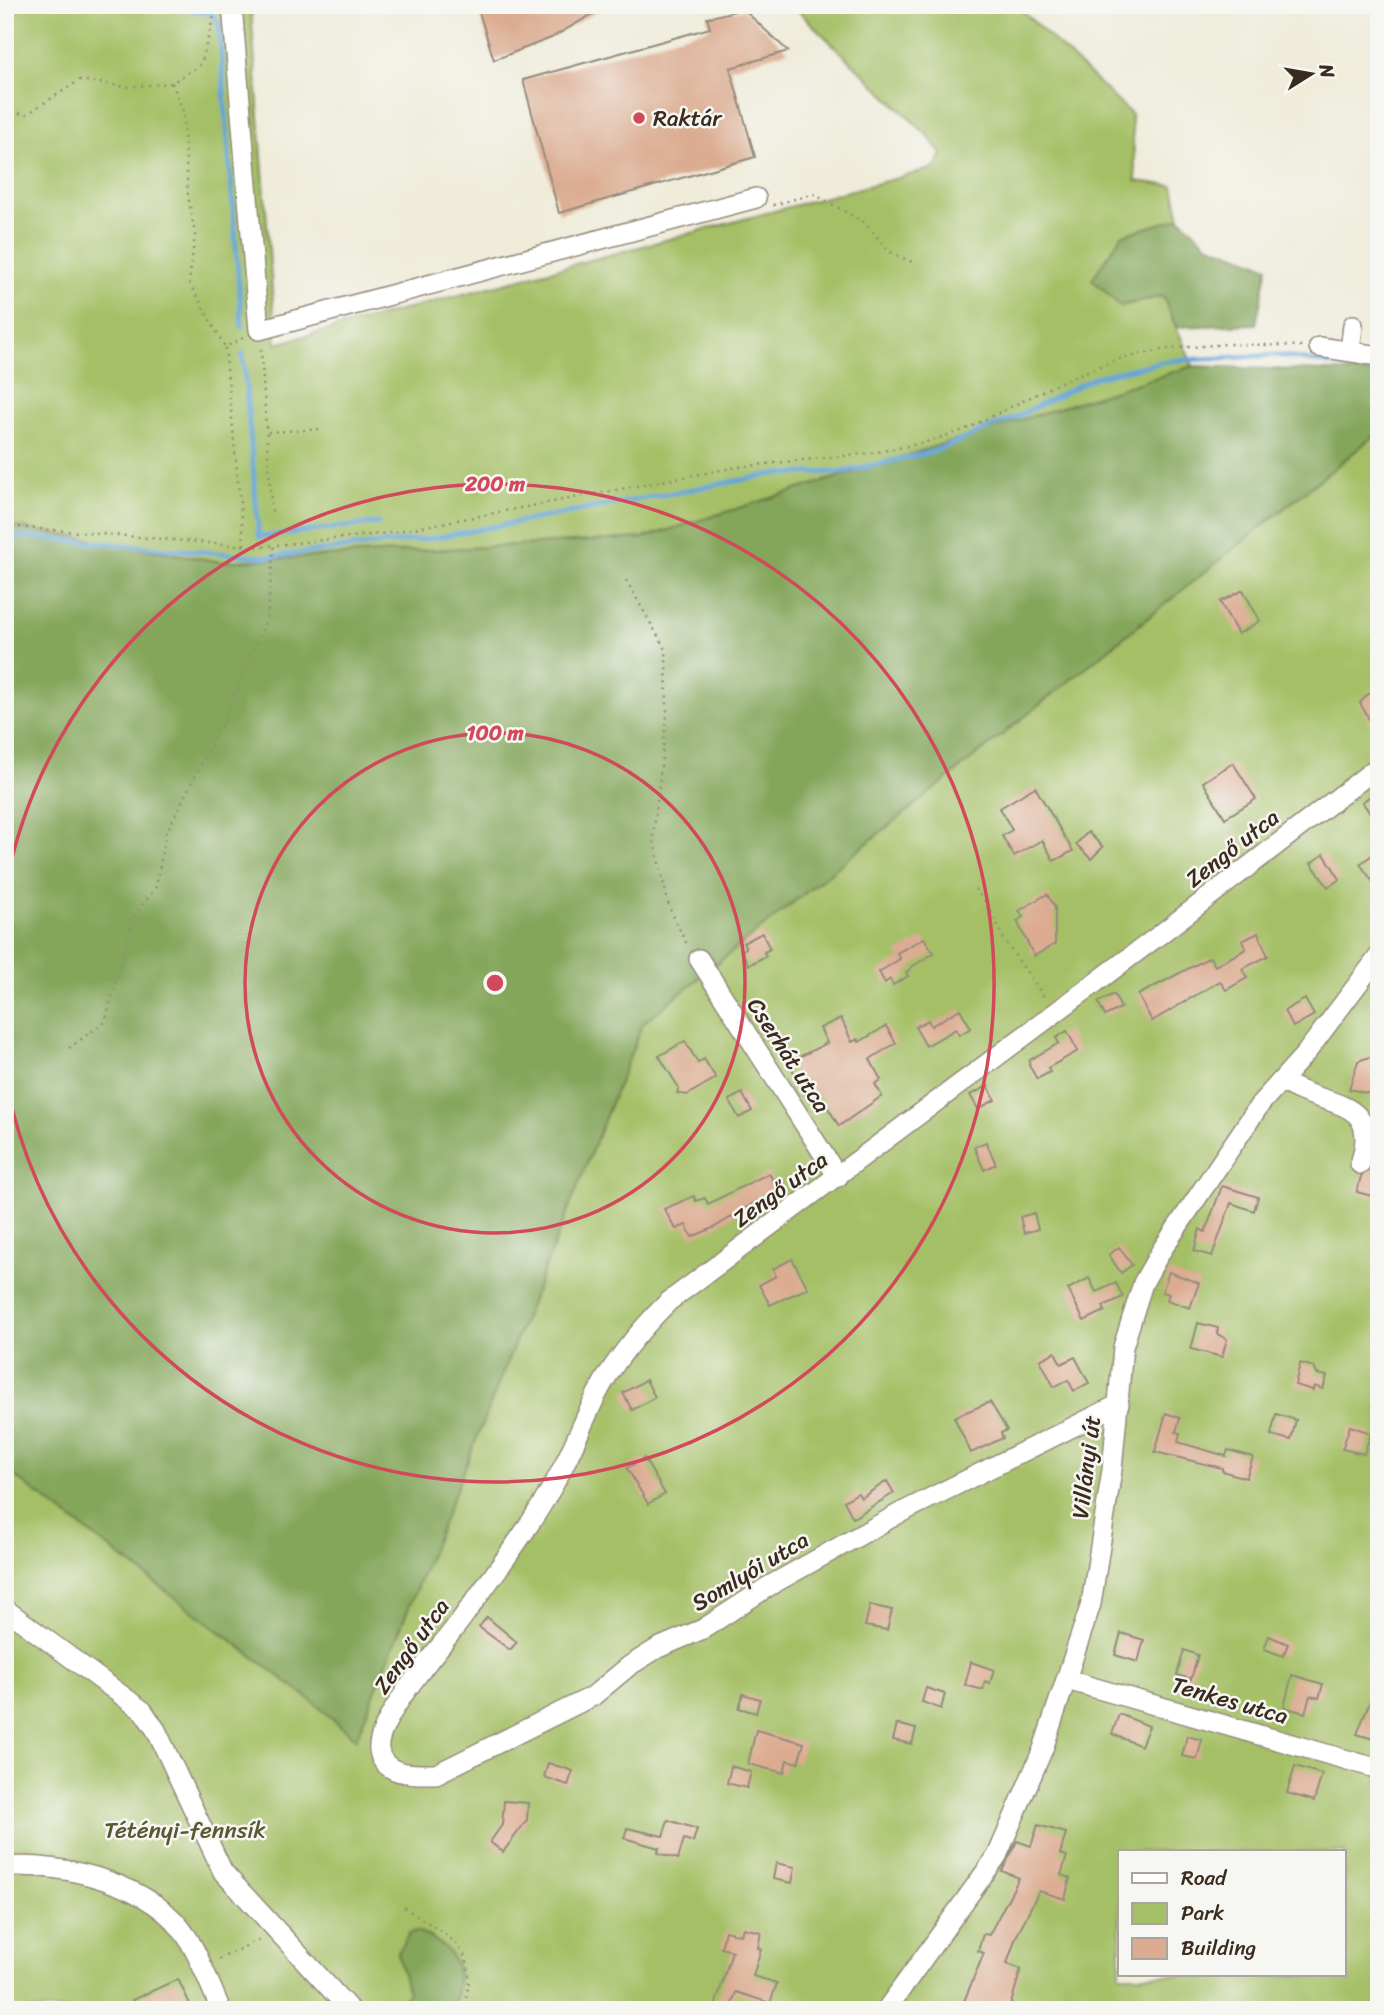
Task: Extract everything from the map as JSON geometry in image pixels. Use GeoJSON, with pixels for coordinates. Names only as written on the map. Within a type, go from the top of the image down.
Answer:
{"type":"FeatureCollection","features":[{"type":"Feature","properties":{"kind":"street"},"geometry":{"type":"LineString","coordinates":[[232,5],[259,330],[759,203]]}},
{"type":"Feature","properties":{"kind":"street"},"geometry":{"type":"LineString","coordinates":[[1350,351],[1353,325]]}},
{"type":"Feature","properties":{"kind":"street"},"geometry":{"type":"LineString","coordinates":[[1319,347],[1379,356]]}},
{"type":"Feature","properties":{"kind":"street","name":"Zengő utca"},"geometry":{"type":"LineString","coordinates":[[407,1774],[394,1770],[382,1760],[379,1747],[383,1730],[403,1695],[461,1620],[542,1504],[598,1393],[641,1329],[676,1296],[838,1177],[1379,766]]}},
{"type":"Feature","properties":{"kind":"street","name":"Villányi út"},"geometry":{"type":"LineString","coordinates":[[886,2010],[997,1856],[1043,1749],[1091,1604],[1119,1404],[1123,1347],[1143,1283],[1161,1251],[1261,1103],[1282,1081],[1379,956]]}},
{"type":"Feature","properties":{"kind":"street","name":"Cserhát utca"},"geometry":{"type":"LineString","coordinates":[[699,959],[838,1177]]}},
{"type":"Feature","properties":{"kind":"street"},"geometry":{"type":"LineString","coordinates":[[1282,1081],[1299,1093],[1344,1106],[1355,1114],[1373,1135],[1368,1141],[1360,1164]]}},
{"type":"Feature","properties":{"kind":"street","name":"Somlyói utca"},"geometry":{"type":"LineString","coordinates":[[407,1774],[436,1774],[593,1696],[629,1666],[658,1648],[703,1629],[769,1586],[844,1544],[951,1486],[1119,1404]]}},
{"type":"Feature","properties":{"kind":"street"},"geometry":{"type":"LineString","coordinates":[[5,1609],[143,1711],[156,1730],[223,1872],[350,2010]]}},
{"type":"Feature","properties":{"kind":"street","name":"Tenkes utca"},"geometry":{"type":"LineString","coordinates":[[1067,1680],[1379,1769]]}},
{"type":"Feature","properties":{"kind":"street"},"geometry":{"type":"LineString","coordinates":[[5,1867],[30,1865],[76,1871],[123,1887],[163,1909],[187,1936],[221,2010]]}},
{"type":"Feature","properties":{"kind":"path"},"geometry":{"type":"LineString","coordinates":[[5,112],[27,114],[80,80],[126,87],[172,83],[201,64],[217,5]]}},
{"type":"Feature","properties":{"kind":"path"},"geometry":{"type":"LineString","coordinates":[[172,83],[183,111],[188,195],[195,235],[189,282],[225,347],[244,546]]}},
{"type":"Feature","properties":{"kind":"path"},"geometry":{"type":"LineString","coordinates":[[759,203],[814,194],[865,223],[890,252],[912,262]]}},
{"type":"Feature","properties":{"kind":"path"},"geometry":{"type":"LineString","coordinates":[[225,347],[259,330],[272,516]]}},
{"type":"Feature","properties":{"kind":"path"},"geometry":{"type":"LineString","coordinates":[[5,526],[244,546],[274,546],[389,533],[737,467],[872,453],[923,443],[1007,410],[1092,368],[1166,349],[1227,344],[1319,347]]}},
{"type":"Feature","properties":{"kind":"path"},"geometry":{"type":"LineString","coordinates":[[268,432],[323,429]]}},
{"type":"Feature","properties":{"kind":"path"},"geometry":{"type":"LineString","coordinates":[[69,1048],[106,1021],[133,918],[156,887],[166,833],[225,718],[267,618],[274,546]]}},
{"type":"Feature","properties":{"kind":"path"},"geometry":{"type":"LineString","coordinates":[[625,579],[666,650],[667,715],[653,837],[669,907],[688,948],[699,959]]}},
{"type":"Feature","properties":{"kind":"path"},"geometry":{"type":"LineString","coordinates":[[975,889],[990,908],[1004,940],[1055,1012]]}},
{"type":"Feature","properties":{"kind":"path"},"geometry":{"type":"LineString","coordinates":[[404,1906],[456,1940],[467,1956],[471,1979],[462,2010]]}},
{"type":"Feature","properties":{"kind":"path"},"geometry":{"type":"LineString","coordinates":[[198,1961],[228,1956],[262,1938],[285,1940]]}},
{"type":"Feature","properties":{"kind":"green space"},"geometry":{"type":"Polygon","coordinates":[[[5,5],[116,5],[126,8],[344,5],[336,8],[251,10],[276,344],[935,168],[942,154],[926,134],[792,5],[1016,5],[1131,114],[1136,181],[1173,186],[1180,218],[1122,235],[1120,306],[1163,296],[1193,366],[643,538],[221,562],[5,525],[5,5]]]}},
{"type":"Feature","properties":{"kind":"green space"},"geometry":{"type":"Polygon","coordinates":[[[1180,218],[1207,244],[1268,267],[1256,324],[1176,327],[1163,296],[1120,306],[1092,279],[1122,235],[1180,218]]]}},
{"type":"Feature","properties":{"kind":"green space"},"geometry":{"type":"Polygon","coordinates":[[[1193,366],[1379,373],[1379,432],[643,1023],[356,1739],[312,1701],[5,1469],[5,525],[221,562],[643,538],[1193,366]]]}},
{"type":"Feature","properties":{"kind":"green space","name":"Tétényi-fennsík"},"geometry":{"type":"Polygon","coordinates":[[[1379,432],[1379,2010],[5,2010],[5,1469],[312,1701],[356,1738],[643,1023],[1379,432]]]}},
{"type":"Feature","properties":{"kind":"green space"},"geometry":{"type":"Polygon","coordinates":[[[417,1931],[440,1944],[454,1962],[458,1972],[458,1984],[450,2010],[387,2010],[408,1994],[398,1953],[409,1933],[417,1931]]]}},
{"type":"Feature","properties":{"kind":"building"},"geometry":{"type":"Polygon","coordinates":[[[492,5],[608,5],[551,38],[494,60],[478,9],[492,5]]]}},
{"type":"Feature","properties":{"kind":"building","name":"Raktár"},"geometry":{"type":"Polygon","coordinates":[[[743,9],[788,51],[730,68],[755,157],[559,213],[523,80],[710,28],[707,18],[743,9]]]}},
{"type":"Feature","properties":{"kind":"building"},"geometry":{"type":"Polygon","coordinates":[[[1243,590],[1260,621],[1238,634],[1220,602],[1243,590]]]}},
{"type":"Feature","properties":{"kind":"building"},"geometry":{"type":"Polygon","coordinates":[[[1368,694],[1379,694],[1379,737],[1360,703],[1368,694]]]}},
{"type":"Feature","properties":{"kind":"building"},"geometry":{"type":"Polygon","coordinates":[[[1233,763],[1256,799],[1225,818],[1203,782],[1233,763]]]}},
{"type":"Feature","properties":{"kind":"building"},"geometry":{"type":"Polygon","coordinates":[[[1035,787],[1073,851],[1054,861],[1042,840],[1014,856],[1002,836],[1012,830],[1000,808],[1035,787]]]}},
{"type":"Feature","properties":{"kind":"building"},"geometry":{"type":"Polygon","coordinates":[[[1379,790],[1379,825],[1362,802],[1379,790]]]}},
{"type":"Feature","properties":{"kind":"building"},"geometry":{"type":"Polygon","coordinates":[[[1088,832],[1103,847],[1091,859],[1076,844],[1088,832]]]}},
{"type":"Feature","properties":{"kind":"building"},"geometry":{"type":"Polygon","coordinates":[[[1379,850],[1379,890],[1360,864],[1379,850]]]}},
{"type":"Feature","properties":{"kind":"building"},"geometry":{"type":"Polygon","coordinates":[[[1324,854],[1340,879],[1328,887],[1311,863],[1324,854]]]}},
{"type":"Feature","properties":{"kind":"building"},"geometry":{"type":"Polygon","coordinates":[[[1047,894],[1055,907],[1055,944],[1034,956],[1017,921],[1023,917],[1019,911],[1047,894]]]}},
{"type":"Feature","properties":{"kind":"building"},"geometry":{"type":"Polygon","coordinates":[[[762,933],[770,949],[764,952],[766,956],[749,965],[741,951],[746,948],[743,943],[762,933]]]}},
{"type":"Feature","properties":{"kind":"building"},"geometry":{"type":"Polygon","coordinates":[[[1258,933],[1268,956],[1242,969],[1247,978],[1226,990],[1220,981],[1152,1021],[1138,995],[1210,957],[1215,966],[1246,949],[1242,941],[1258,933]]]}},
{"type":"Feature","properties":{"kind":"building"},"geometry":{"type":"Polygon","coordinates":[[[924,938],[934,953],[913,966],[906,973],[908,976],[893,985],[890,979],[885,983],[879,972],[900,959],[897,953],[924,938]]]}},
{"type":"Feature","properties":{"kind":"building"},"geometry":{"type":"Polygon","coordinates":[[[1114,994],[1121,1008],[1105,1016],[1098,1002],[1114,994]]]}},
{"type":"Feature","properties":{"kind":"building"},"geometry":{"type":"Polygon","coordinates":[[[1305,999],[1314,1015],[1293,1027],[1284,1011],[1305,999]]]}},
{"type":"Feature","properties":{"kind":"building"},"geometry":{"type":"Polygon","coordinates":[[[960,1009],[971,1028],[959,1035],[956,1029],[926,1046],[915,1027],[928,1020],[931,1026],[960,1009]]]}},
{"type":"Feature","properties":{"kind":"building"},"geometry":{"type":"Polygon","coordinates":[[[841,1018],[852,1042],[858,1039],[859,1042],[886,1026],[896,1043],[870,1059],[881,1080],[875,1084],[882,1096],[839,1126],[819,1093],[807,1099],[789,1062],[827,1043],[820,1028],[841,1018]]]}},
{"type":"Feature","properties":{"kind":"building"},"geometry":{"type":"Polygon","coordinates":[[[1067,1031],[1078,1051],[1048,1068],[1050,1072],[1037,1079],[1029,1065],[1030,1060],[1059,1043],[1056,1038],[1067,1031]]]}},
{"type":"Feature","properties":{"kind":"building"},"geometry":{"type":"Polygon","coordinates":[[[685,1041],[698,1063],[704,1059],[716,1078],[687,1095],[677,1093],[679,1088],[659,1056],[685,1041]]]}},
{"type":"Feature","properties":{"kind":"building"},"geometry":{"type":"Polygon","coordinates":[[[1372,1056],[1379,1064],[1379,1096],[1349,1089],[1358,1061],[1372,1056]]]}},
{"type":"Feature","properties":{"kind":"building"},"geometry":{"type":"Polygon","coordinates":[[[988,1086],[995,1100],[978,1109],[970,1095],[988,1086]]]}},
{"type":"Feature","properties":{"kind":"building"},"geometry":{"type":"Polygon","coordinates":[[[742,1093],[752,1111],[739,1118],[729,1100],[742,1093]]]}},
{"type":"Feature","properties":{"kind":"building"},"geometry":{"type":"Polygon","coordinates":[[[986,1142],[996,1164],[984,1170],[974,1147],[986,1142]]]}},
{"type":"Feature","properties":{"kind":"building"},"geometry":{"type":"Polygon","coordinates":[[[1375,1153],[1379,1154],[1379,1198],[1357,1192],[1361,1176],[1372,1167],[1375,1153]]]}},
{"type":"Feature","properties":{"kind":"building"},"geometry":{"type":"Polygon","coordinates":[[[769,1173],[780,1194],[760,1205],[757,1201],[715,1227],[692,1237],[686,1225],[676,1229],[664,1209],[694,1196],[696,1201],[705,1198],[708,1204],[769,1173]]]}},
{"type":"Feature","properties":{"kind":"building"},"geometry":{"type":"Polygon","coordinates":[[[1222,1186],[1258,1197],[1254,1211],[1231,1203],[1212,1256],[1194,1251],[1200,1229],[1205,1232],[1222,1186]]]}},
{"type":"Feature","properties":{"kind":"building"},"geometry":{"type":"Polygon","coordinates":[[[1034,1213],[1038,1229],[1024,1233],[1020,1217],[1034,1213]]]}},
{"type":"Feature","properties":{"kind":"building"},"geometry":{"type":"Polygon","coordinates":[[[1119,1247],[1132,1265],[1121,1273],[1109,1255],[1119,1247]]]}},
{"type":"Feature","properties":{"kind":"building"},"geometry":{"type":"Polygon","coordinates":[[[792,1259],[808,1288],[770,1305],[759,1285],[776,1276],[773,1269],[792,1259]]]}},
{"type":"Feature","properties":{"kind":"building"},"geometry":{"type":"Polygon","coordinates":[[[1169,1272],[1199,1283],[1190,1308],[1167,1300],[1169,1294],[1162,1292],[1169,1272]]]}},
{"type":"Feature","properties":{"kind":"building"},"geometry":{"type":"Polygon","coordinates":[[[1089,1278],[1096,1292],[1116,1283],[1123,1297],[1103,1306],[1105,1311],[1084,1321],[1068,1289],[1089,1278]]]}},
{"type":"Feature","properties":{"kind":"building"},"geometry":{"type":"Polygon","coordinates":[[[1198,1323],[1218,1328],[1217,1334],[1227,1339],[1222,1357],[1191,1349],[1198,1323]]]}},
{"type":"Feature","properties":{"kind":"building"},"geometry":{"type":"Polygon","coordinates":[[[1055,1352],[1061,1364],[1075,1357],[1089,1383],[1074,1391],[1068,1380],[1054,1387],[1040,1360],[1055,1352]]]}},
{"type":"Feature","properties":{"kind":"building"},"geometry":{"type":"Polygon","coordinates":[[[1300,1363],[1314,1367],[1317,1374],[1327,1376],[1323,1389],[1314,1386],[1313,1390],[1295,1385],[1300,1363]]]}},
{"type":"Feature","properties":{"kind":"building"},"geometry":{"type":"Polygon","coordinates":[[[646,1380],[655,1397],[632,1410],[623,1393],[646,1380]]]}},
{"type":"Feature","properties":{"kind":"building"},"geometry":{"type":"Polygon","coordinates":[[[990,1402],[1007,1430],[1001,1433],[1003,1438],[971,1453],[954,1417],[990,1402]]]}},
{"type":"Feature","properties":{"kind":"building"},"geometry":{"type":"Polygon","coordinates":[[[1166,1413],[1180,1418],[1176,1432],[1180,1433],[1178,1442],[1226,1456],[1228,1450],[1253,1457],[1246,1478],[1222,1471],[1222,1468],[1155,1452],[1166,1413]]]}},
{"type":"Feature","properties":{"kind":"building"},"geometry":{"type":"Polygon","coordinates":[[[1276,1414],[1296,1420],[1291,1440],[1271,1435],[1276,1414]]]}},
{"type":"Feature","properties":{"kind":"building"},"geometry":{"type":"Polygon","coordinates":[[[1350,1426],[1371,1433],[1364,1454],[1342,1449],[1350,1426]]]}},
{"type":"Feature","properties":{"kind":"building"},"geometry":{"type":"Polygon","coordinates":[[[644,1458],[665,1494],[648,1504],[627,1468],[644,1458]]]}},
{"type":"Feature","properties":{"kind":"building"},"geometry":{"type":"Polygon","coordinates":[[[887,1481],[894,1493],[853,1518],[844,1501],[858,1493],[861,1498],[887,1481]]]}},
{"type":"Feature","properties":{"kind":"building"},"geometry":{"type":"Polygon","coordinates":[[[870,1605],[892,1610],[887,1630],[865,1626],[870,1605]]]}},
{"type":"Feature","properties":{"kind":"building"},"geometry":{"type":"Polygon","coordinates":[[[487,1617],[517,1642],[510,1650],[479,1627],[487,1617]]]}},
{"type":"Feature","properties":{"kind":"building"},"geometry":{"type":"Polygon","coordinates":[[[1121,1633],[1144,1640],[1138,1662],[1115,1655],[1121,1633]]]}},
{"type":"Feature","properties":{"kind":"building"},"geometry":{"type":"Polygon","coordinates":[[[1269,1636],[1288,1644],[1283,1656],[1264,1649],[1269,1636]]]}},
{"type":"Feature","properties":{"kind":"building"},"geometry":{"type":"Polygon","coordinates":[[[1184,1650],[1198,1655],[1191,1679],[1177,1675],[1184,1650]]]}},
{"type":"Feature","properties":{"kind":"building"},"geometry":{"type":"Polygon","coordinates":[[[971,1662],[994,1670],[990,1683],[985,1681],[983,1690],[965,1685],[971,1662]]]}},
{"type":"Feature","properties":{"kind":"building"},"geometry":{"type":"Polygon","coordinates":[[[1292,1675],[1323,1684],[1319,1698],[1310,1696],[1305,1713],[1284,1707],[1292,1675]]]}},
{"type":"Feature","properties":{"kind":"building"},"geometry":{"type":"Polygon","coordinates":[[[1376,1686],[1379,1732],[1376,1731],[1373,1739],[1357,1734],[1376,1686]]]}},
{"type":"Feature","properties":{"kind":"building"},"geometry":{"type":"Polygon","coordinates":[[[926,1688],[945,1694],[941,1709],[922,1702],[926,1688]]]}},
{"type":"Feature","properties":{"kind":"building"},"geometry":{"type":"Polygon","coordinates":[[[743,1694],[760,1699],[756,1713],[739,1708],[743,1694]]]}},
{"type":"Feature","properties":{"kind":"building"},"geometry":{"type":"Polygon","coordinates":[[[1119,1714],[1149,1726],[1141,1746],[1112,1734],[1119,1714]]]}},
{"type":"Feature","properties":{"kind":"building"},"geometry":{"type":"Polygon","coordinates":[[[897,1724],[916,1729],[912,1744],[893,1740],[897,1724]]]}},
{"type":"Feature","properties":{"kind":"building"},"geometry":{"type":"Polygon","coordinates":[[[756,1730],[804,1743],[798,1763],[787,1760],[784,1773],[748,1764],[756,1730]]]}},
{"type":"Feature","properties":{"kind":"building"},"geometry":{"type":"Polygon","coordinates":[[[1187,1736],[1202,1740],[1197,1759],[1182,1756],[1187,1736]]]}},
{"type":"Feature","properties":{"kind":"building"},"geometry":{"type":"Polygon","coordinates":[[[548,1763],[573,1771],[568,1785],[544,1777],[548,1763]]]}},
{"type":"Feature","properties":{"kind":"building"},"geometry":{"type":"Polygon","coordinates":[[[731,1766],[751,1772],[747,1788],[727,1783],[731,1766]]]}},
{"type":"Feature","properties":{"kind":"building"},"geometry":{"type":"Polygon","coordinates":[[[1295,1766],[1322,1774],[1314,1801],[1287,1793],[1295,1766]]]}},
{"type":"Feature","properties":{"kind":"building"},"geometry":{"type":"Polygon","coordinates":[[[504,1801],[528,1803],[527,1820],[503,1852],[490,1842],[502,1825],[504,1801]]]}},
{"type":"Feature","properties":{"kind":"building"},"geometry":{"type":"Polygon","coordinates":[[[668,1820],[697,1829],[693,1842],[684,1839],[678,1859],[658,1853],[659,1848],[624,1838],[627,1828],[663,1836],[668,1820]]]}},
{"type":"Feature","properties":{"kind":"building"},"geometry":{"type":"Polygon","coordinates":[[[1038,1825],[1066,1833],[1060,1854],[1067,1856],[1061,1875],[1070,1878],[1065,1899],[1039,1891],[1016,1937],[1007,1964],[1021,1969],[1010,2007],[974,2010],[962,2006],[984,1953],[978,1951],[983,1934],[989,1935],[1019,1878],[1002,1871],[1017,1841],[1031,1846],[1038,1825]]]}},
{"type":"Feature","properties":{"kind":"building"},"geometry":{"type":"Polygon","coordinates":[[[776,1863],[795,1867],[792,1883],[773,1879],[776,1863]]]}},
{"type":"Feature","properties":{"kind":"building"},"geometry":{"type":"Polygon","coordinates":[[[743,1928],[761,1932],[758,1948],[761,1949],[753,1976],[777,1983],[770,2003],[736,1992],[730,2010],[714,2010],[732,1951],[721,1948],[725,1931],[741,1935],[743,1928]]]}},
{"type":"Feature","properties":{"kind":"building"},"geometry":{"type":"Polygon","coordinates":[[[178,1979],[190,2004],[178,2010],[136,2010],[132,2000],[178,1979]]]}},
{"type":"Feature","properties":{"kind":"waterway"},"geometry":{"type":"LineString","coordinates":[[170,5],[212,14],[219,24],[242,327]]}},
{"type":"Feature","properties":{"kind":"waterway"},"geometry":{"type":"LineString","coordinates":[[243,353],[259,537],[378,523]]}},
{"type":"Feature","properties":{"kind":"waterway"},"geometry":{"type":"LineString","coordinates":[[5,535],[267,557],[434,538],[773,474],[842,472],[932,452],[1016,417],[1095,377],[1166,361],[1276,355],[1379,372]]}},
{"type":"Feature","properties":{"kind":"place","name":"Raktár"},"geometry":{"type":"Point","coordinates":[639,118]}}]}
